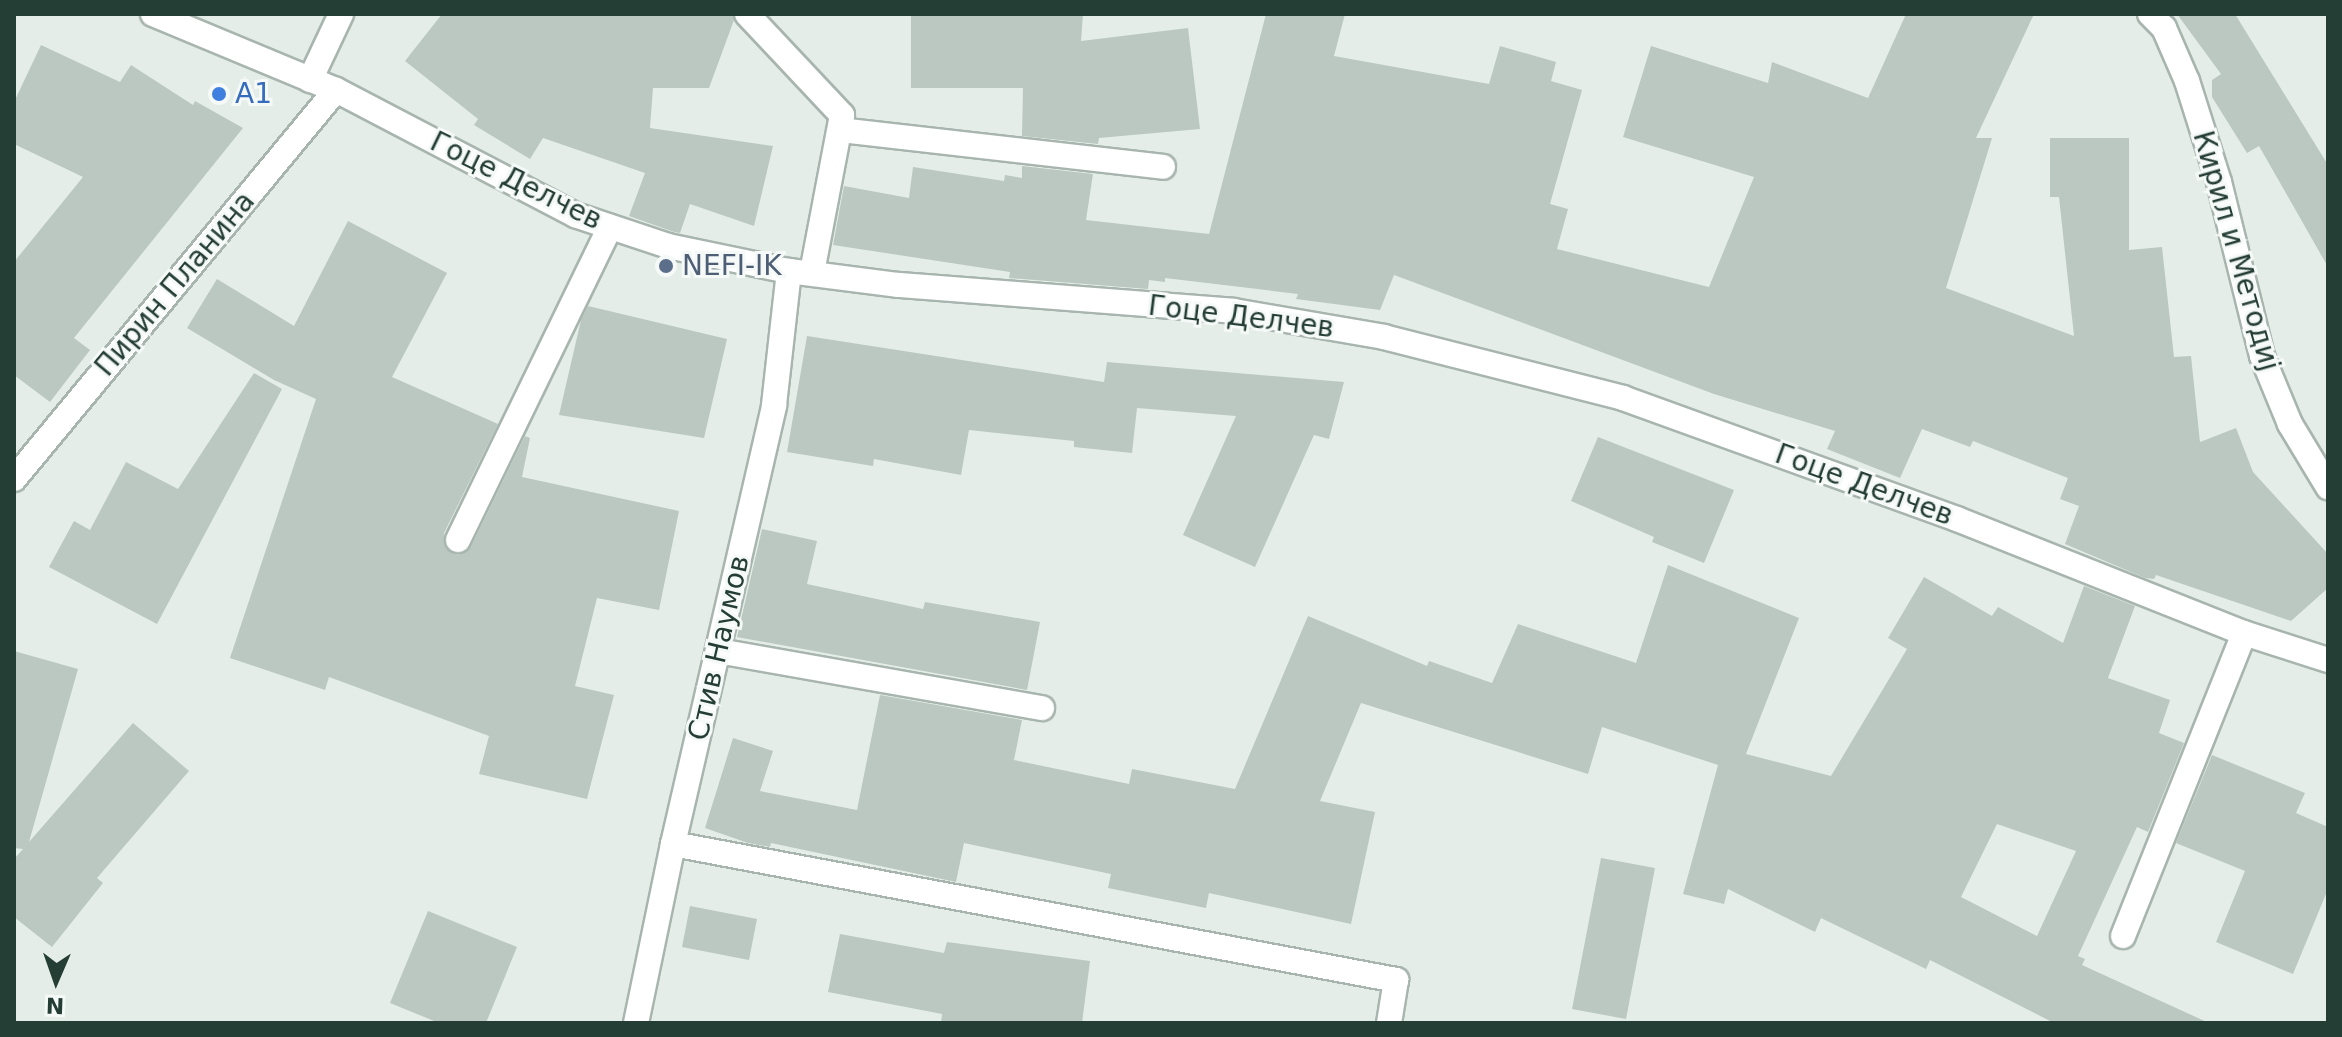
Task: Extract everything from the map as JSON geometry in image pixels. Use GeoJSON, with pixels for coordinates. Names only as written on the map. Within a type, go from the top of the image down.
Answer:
{"type":"FeatureCollection","features":[{"type":"Feature","properties":{"kind":"street","name":"Гоце Делчев"},"geometry":{"type":"LineString","coordinates":[[153,14],[336,90],[575,215],[668,246],[801,272],[899,285],[1234,311],[1384,337],[1623,398],[1957,519],[2244,633],[2328,660]]}},
{"type":"Feature","properties":{"kind":"street"},"geometry":{"type":"LineString","coordinates":[[310,80],[341,14]]}},
{"type":"Feature","properties":{"kind":"street"},"geometry":{"type":"LineString","coordinates":[[747,14],[837,106],[842,115],[840,130],[1163,167]]}},
{"type":"Feature","properties":{"kind":"street","name":"Кирил и Методиј"},"geometry":{"type":"LineString","coordinates":[[2150,14],[2164,28],[2187,81],[2219,182],[2262,356],[2290,424],[2328,487]]}},
{"type":"Feature","properties":{"kind":"street","name":"Пирин Планина"},"geometry":{"type":"LineString","coordinates":[[14,479],[336,90]]}},
{"type":"Feature","properties":{"kind":"street","name":"Стив Наумов"},"geometry":{"type":"LineString","coordinates":[[636,1023],[801,272],[840,130]]}},
{"type":"Feature","properties":{"kind":"street"},"geometry":{"type":"LineString","coordinates":[[458,540],[610,227]]}},
{"type":"Feature","properties":{"kind":"street"},"geometry":{"type":"LineString","coordinates":[[2123,936],[2244,633]]}},
{"type":"Feature","properties":{"kind":"street"},"geometry":{"type":"LineString","coordinates":[[718,651],[1042,708]]}},
{"type":"Feature","properties":{"kind":"street"},"geometry":{"type":"LineString","coordinates":[[673,844],[1396,980],[1389,1023]]}},
{"type":"Feature","properties":{"kind":"building"},"geometry":{"type":"Polygon","coordinates":[[[442,14],[732,14],[734,20],[709,88],[653,88],[650,128],[773,146],[754,226],[690,204],[680,233],[629,216],[645,173],[543,138],[530,159],[474,125],[478,119],[405,61],[442,14]]]}},
{"type":"Feature","properties":{"kind":"building"},"geometry":{"type":"Polygon","coordinates":[[[911,14],[1083,14],[1081,41],[1188,28],[1200,129],[1099,138],[1098,144],[1022,136],[1023,88],[911,88],[911,14]]]}},
{"type":"Feature","properties":{"kind":"building"},"geometry":{"type":"Polygon","coordinates":[[[1266,14],[1345,14],[1334,56],[1489,84],[1500,46],[1556,62],[1551,81],[1582,90],[1550,204],[1568,209],[1557,249],[1709,287],[1754,177],[1623,137],[1651,46],[1768,83],[1772,62],[1868,98],[1906,14],[2034,14],[1976,138],[1992,138],[1946,288],[2074,336],[2059,197],[2050,197],[2050,138],[2129,138],[2129,250],[2162,247],[2174,357],[2191,356],[2200,442],[2236,428],[2253,472],[2328,554],[2328,588],[2291,621],[2156,575],[2154,579],[2145,578],[2065,544],[2079,506],[2060,499],[2068,478],[1973,441],[1970,447],[1922,429],[1900,478],[1827,449],[1835,431],[1714,394],[1394,275],[1380,310],[1296,299],[1298,294],[1165,278],[1165,282],[1149,280],[1148,289],[1009,278],[1010,272],[833,245],[844,186],[909,198],[913,167],[1004,181],[1005,175],[1022,178],[1022,166],[1093,174],[1086,220],[1209,234],[1266,14]]]}},
{"type":"Feature","properties":{"kind":"building"},"geometry":{"type":"Polygon","coordinates":[[[2177,14],[2235,14],[2328,165],[2328,267],[2259,146],[2247,153],[2212,97],[2212,80],[2221,74],[2177,14]]]}},
{"type":"Feature","properties":{"kind":"building"},"geometry":{"type":"Polygon","coordinates":[[[41,45],[120,82],[131,65],[193,105],[195,101],[243,128],[74,338],[90,350],[50,402],[14,375],[14,262],[83,177],[14,144],[14,102],[41,45]]]}},
{"type":"Feature","properties":{"kind":"building"},"geometry":{"type":"Polygon","coordinates":[[[348,221],[447,273],[392,377],[498,424],[444,533],[446,549],[458,555],[471,547],[525,436],[530,438],[522,477],[679,511],[659,610],[597,598],[575,686],[614,695],[587,799],[479,774],[489,736],[329,677],[325,690],[230,658],[316,399],[274,380],[187,328],[217,279],[294,326],[348,221]]]}},
{"type":"Feature","properties":{"kind":"building"},"geometry":{"type":"Polygon","coordinates":[[[588,306],[727,339],[704,438],[559,415],[581,320],[588,306]]]}},
{"type":"Feature","properties":{"kind":"building"},"geometry":{"type":"Polygon","coordinates":[[[807,336],[1104,382],[1107,362],[1344,382],[1329,439],[1314,435],[1255,567],[1183,535],[1236,416],[1137,408],[1132,453],[1074,447],[1074,441],[969,430],[961,475],[874,459],[873,466],[787,452],[807,336]]]}},
{"type":"Feature","properties":{"kind":"building"},"geometry":{"type":"Polygon","coordinates":[[[254,373],[282,389],[157,624],[49,567],[74,521],[90,530],[126,462],[178,489],[254,373]]]}},
{"type":"Feature","properties":{"kind":"building"},"geometry":{"type":"Polygon","coordinates":[[[1598,437],[1734,490],[1704,563],[1652,542],[1654,537],[1571,501],[1598,437]]]}},
{"type":"Feature","properties":{"kind":"building"},"geometry":{"type":"Polygon","coordinates":[[[762,529],[817,541],[807,584],[923,609],[925,602],[1040,622],[1027,690],[737,637],[762,529]]]}},
{"type":"Feature","properties":{"kind":"building"},"geometry":{"type":"Polygon","coordinates":[[[1668,565],[1799,618],[1746,754],[1831,776],[1907,649],[1888,638],[1924,577],[1992,616],[1998,607],[2063,643],[2084,586],[2135,606],[2108,678],[2170,700],[2159,733],[2184,743],[2148,832],[2137,827],[2078,956],[2085,959],[2082,965],[2209,1023],[2054,1023],[1930,960],[1926,969],[1821,918],[1815,932],[1728,889],[1724,904],[1683,894],[1718,765],[1602,727],[1588,774],[1361,703],[1320,801],[1375,812],[1351,924],[1209,893],[1206,908],[1108,888],[1111,874],[964,843],[956,882],[771,843],[770,847],[748,843],[705,828],[733,738],[773,751],[760,791],[857,810],[880,695],[1022,720],[1014,760],[1129,784],[1132,769],[1235,789],[1308,616],[1427,666],[1429,661],[1492,683],[1518,624],[1636,663],[1668,565]],[[1997,824],[1961,897],[2037,936],[2076,851],[1997,824]]]}},
{"type":"Feature","properties":{"kind":"building"},"geometry":{"type":"Polygon","coordinates":[[[14,651],[78,669],[29,842],[133,723],[189,771],[97,878],[103,883],[52,947],[14,917],[14,859],[23,849],[14,848],[14,651]]]}},
{"type":"Feature","properties":{"kind":"building"},"geometry":{"type":"Polygon","coordinates":[[[2212,755],[2305,793],[2296,813],[2328,827],[2328,889],[2293,974],[2216,942],[2245,871],[2176,843],[2212,755]]]}},
{"type":"Feature","properties":{"kind":"building"},"geometry":{"type":"Polygon","coordinates":[[[1601,858],[1655,868],[1626,1019],[1572,1009],[1601,858]]]}},
{"type":"Feature","properties":{"kind":"building"},"geometry":{"type":"Polygon","coordinates":[[[690,906],[757,919],[749,960],[682,947],[690,906]]]}},
{"type":"Feature","properties":{"kind":"building"},"geometry":{"type":"Polygon","coordinates":[[[428,911],[517,947],[486,1023],[439,1023],[390,1003],[428,911]]]}},
{"type":"Feature","properties":{"kind":"building"},"geometry":{"type":"Polygon","coordinates":[[[840,934],[944,953],[947,942],[1090,961],[1082,1023],[941,1023],[942,1014],[828,992],[840,934]]]}},
{"type":"Feature","properties":{"kind":"place","name":"A1"},"geometry":{"type":"Point","coordinates":[219,94]}},
{"type":"Feature","properties":{"kind":"place","name":"NEFI-IK"},"geometry":{"type":"Point","coordinates":[666,266]}}]}
